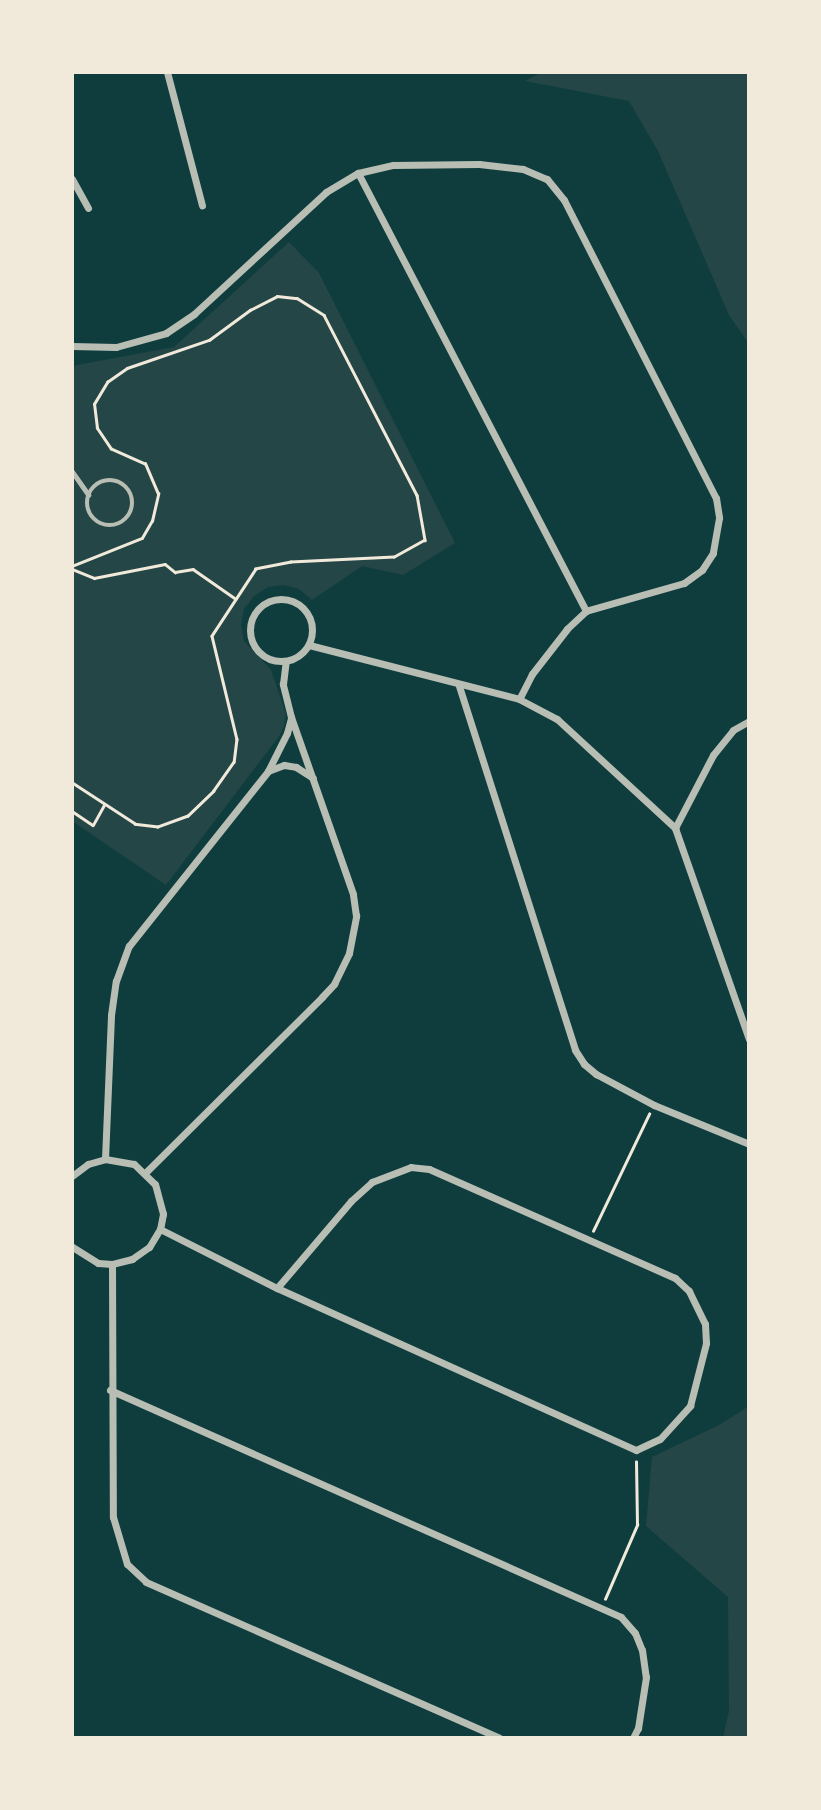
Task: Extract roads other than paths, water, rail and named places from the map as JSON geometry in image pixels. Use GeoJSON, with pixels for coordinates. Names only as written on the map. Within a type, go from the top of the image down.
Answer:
{"type":"FeatureCollection","features":[{"type":"Feature","properties":{"kind":"street"},"geometry":{"type":"LineString","coordinates":[[167,72],[202,205]]}},
{"type":"Feature","properties":{"kind":"street"},"geometry":{"type":"LineString","coordinates":[[72,346],[116,346],[166,333],[194,314],[326,192],[358,173],[393,165],[480,164],[523,169],[547,179],[564,200],[716,498],[719,518],[713,553],[702,570],[684,583],[586,611],[532,674],[519,699]]}},
{"type":"Feature","properties":{"kind":"street"},"geometry":{"type":"LineString","coordinates":[[358,173],[586,611]]}},
{"type":"Feature","properties":{"kind":"street"},"geometry":{"type":"LineString","coordinates":[[72,179],[88,208]]}},
{"type":"Feature","properties":{"kind":"street"},"geometry":{"type":"LineString","coordinates":[[282,598],[295,601],[311,620],[313,633],[309,645],[299,656],[286,661],[273,660],[261,654],[253,645],[250,632],[252,619],[258,608],[269,601],[282,598]]}},
{"type":"Feature","properties":{"kind":"street"},"geometry":{"type":"LineString","coordinates":[[309,645],[459,686],[519,699],[557,719],[675,828],[749,1039]]}},
{"type":"Feature","properties":{"kind":"street"},"geometry":{"type":"LineString","coordinates":[[146,1172],[323,997],[334,984],[346,961],[354,934],[353,894],[291,717],[283,684],[286,661]]}},
{"type":"Feature","properties":{"kind":"street"},"geometry":{"type":"LineString","coordinates":[[459,686],[575,1051],[584,1064],[596,1074],[653,1105],[749,1144]]}},
{"type":"Feature","properties":{"kind":"street"},"geometry":{"type":"LineString","coordinates":[[105,1159],[111,1015],[116,981],[129,946],[268,771],[287,733],[291,717]]}},
{"type":"Feature","properties":{"kind":"street"},"geometry":{"type":"LineString","coordinates":[[675,828],[713,755],[733,730],[749,721]]}},
{"type":"Feature","properties":{"kind":"street"},"geometry":{"type":"LineString","coordinates":[[268,771],[284,765],[296,766],[313,778]]}},
{"type":"Feature","properties":{"kind":"street"},"geometry":{"type":"LineString","coordinates":[[72,1175],[88,1164],[105,1159],[134,1164],[146,1172],[161,1199],[160,1229],[149,1247],[132,1259],[112,1264],[84,1257],[72,1247]]}},
{"type":"Feature","properties":{"kind":"street"},"geometry":{"type":"LineString","coordinates":[[160,1229],[277,1288],[636,1450],[660,1439],[690,1405],[706,1343],[705,1324],[689,1291],[675,1278],[429,1169],[411,1167],[372,1182],[351,1200],[277,1288]]}},
{"type":"Feature","properties":{"kind":"street"},"geometry":{"type":"LineString","coordinates":[[112,1264],[110,1390],[113,1517],[127,1564],[146,1582],[499,1738]]}},
{"type":"Feature","properties":{"kind":"street"},"geometry":{"type":"LineString","coordinates":[[110,1390],[621,1617],[635,1633],[642,1650],[646,1677],[638,1728],[632,1738]]}},
{"type":"Feature","properties":{"kind":"lane"},"geometry":{"type":"LineString","coordinates":[[72,471],[89,495],[91,515],[104,524],[120,523],[131,513],[133,497],[130,490],[118,481],[98,484],[89,495]]}}]}
